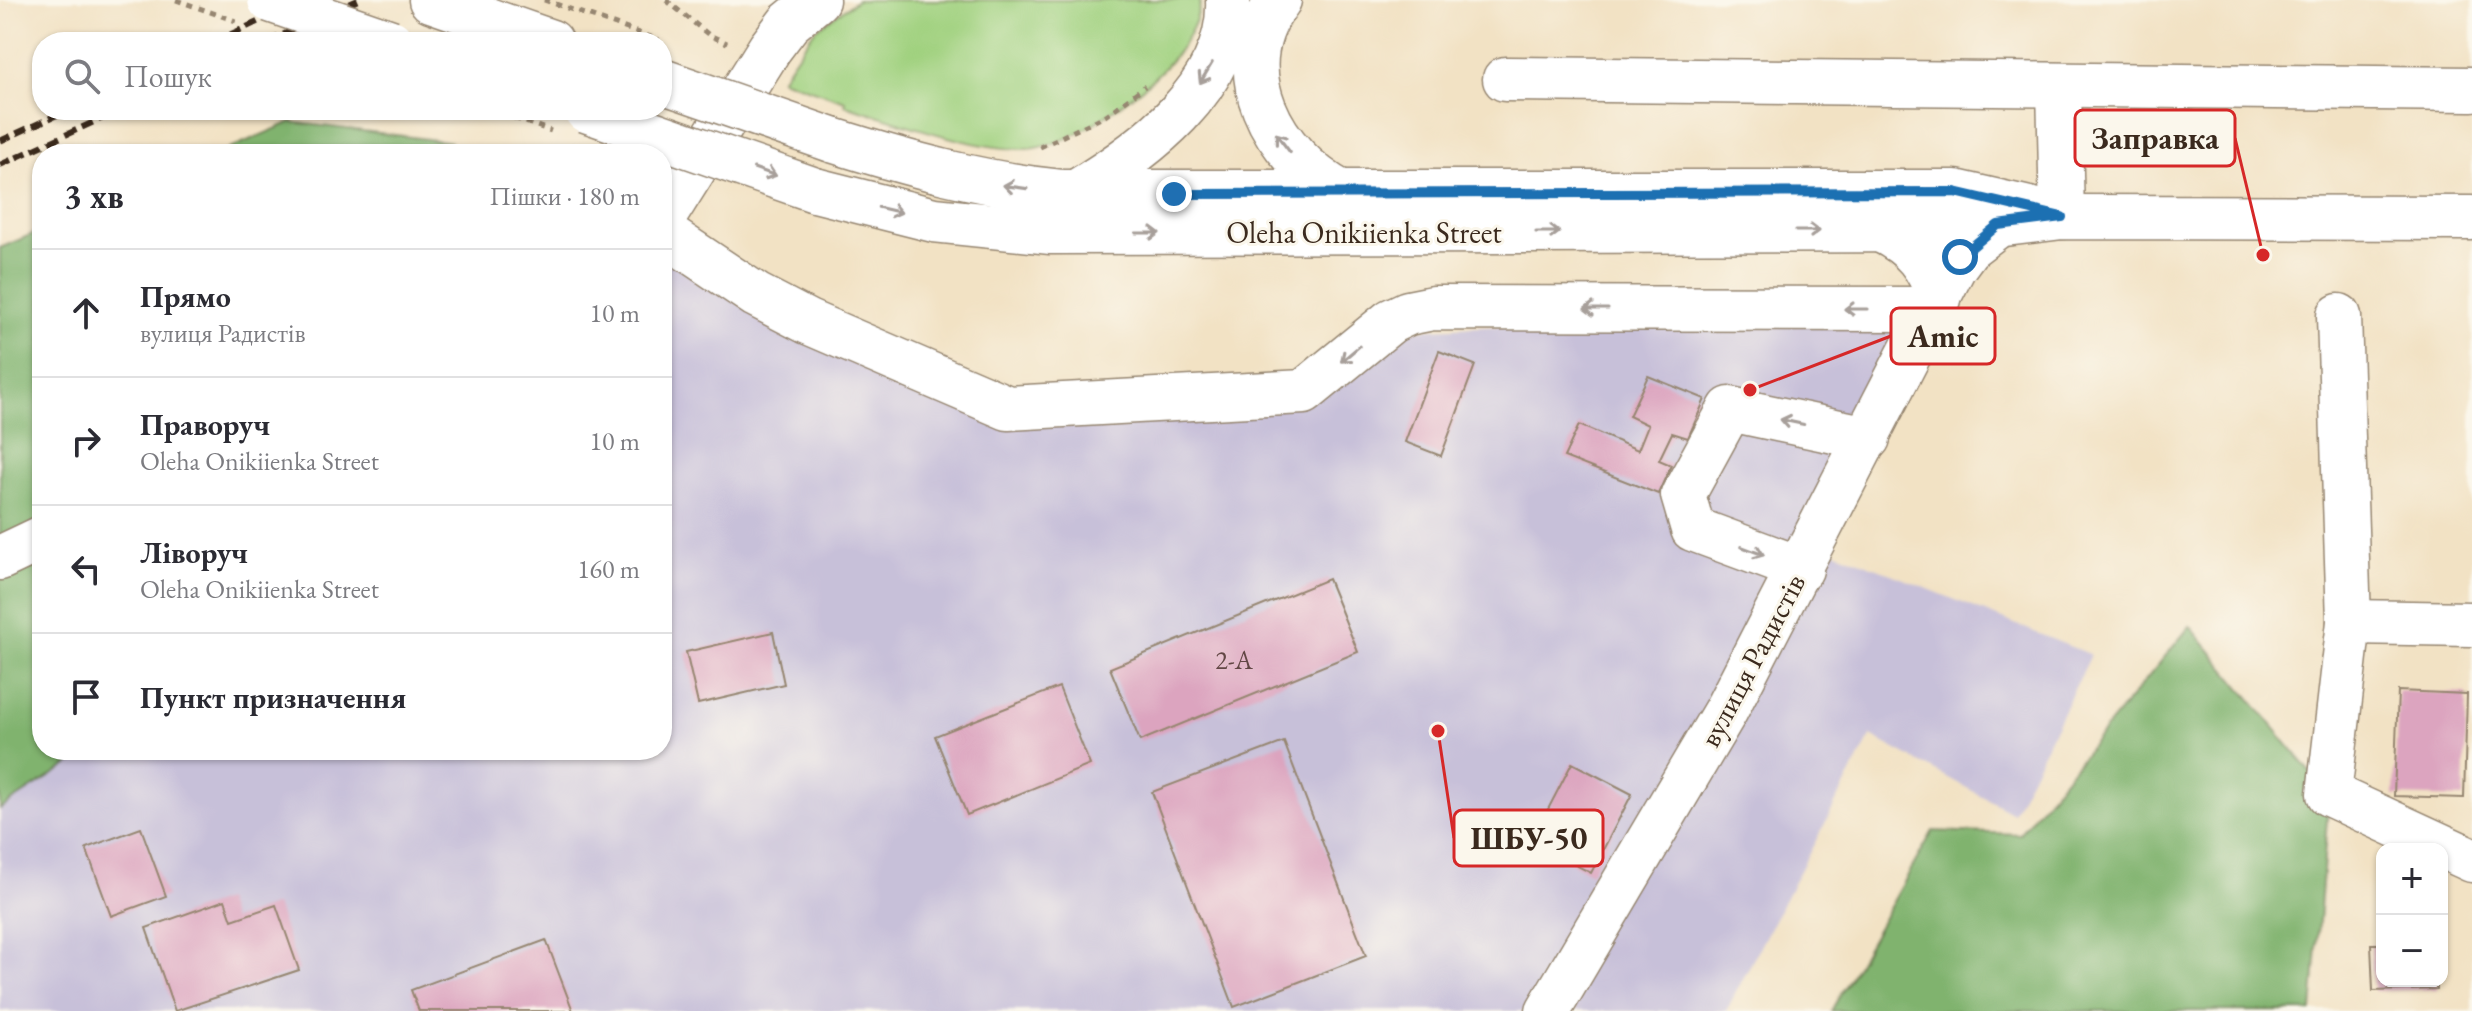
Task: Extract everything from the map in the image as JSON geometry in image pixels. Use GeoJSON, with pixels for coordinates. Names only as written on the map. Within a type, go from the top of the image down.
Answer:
{"type":"FeatureCollection","features":[{"type":"Feature","properties":{"kind":"main road"},"geometry":{"type":"LineString","coordinates":[[270,0],[362,32]]}},
{"type":"Feature","properties":{"kind":"main road"},"geometry":{"type":"LineString","coordinates":[[431,0],[522,32]]}},
{"type":"Feature","properties":{"kind":"main road"},"geometry":{"type":"LineString","coordinates":[[672,204],[770,48],[789,23],[817,0]]}},
{"type":"Feature","properties":{"kind":"main road"},"geometry":{"type":"LineString","coordinates":[[1076,192],[1154,136],[1195,92],[1223,36],[1228,0]]}},
{"type":"Feature","properties":{"kind":"main road"},"geometry":{"type":"LineString","coordinates":[[1279,0],[1267,20],[1256,56],[1260,100],[1283,144],[1313,175],[1342,193]]}},
{"type":"Feature","properties":{"kind":"main road"},"geometry":{"type":"LineString","coordinates":[[1505,79],[2472,89]]}},
{"type":"Feature","properties":{"kind":"main road","name":"Oleha Onikiienka Street"},"geometry":{"type":"LineString","coordinates":[[672,84],[832,140],[1009,187],[1076,192],[1955,192],[2062,217]]}},
{"type":"Feature","properties":{"kind":"main road"},"geometry":{"type":"LineString","coordinates":[[2059,87],[2062,217]]}},
{"type":"Feature","properties":{"kind":"main road","name":"Oleha Onikiienka Street"},"geometry":{"type":"LineString","coordinates":[[615,120],[815,190],[934,220],[1051,232],[1882,231],[1955,230],[2062,217],[2472,218]]}},
{"type":"Feature","properties":{"kind":"main road","name":"вулиця Радистів"},"geometry":{"type":"LineString","coordinates":[[1548,1011],[1711,736],[1801,569],[1960,257],[1998,225]]}},
{"type":"Feature","properties":{"kind":"main road"},"geometry":{"type":"LineString","coordinates":[[672,239],[756,295],[808,322],[1008,408],[1304,392],[1378,331],[1418,310],[1936,304],[1932,280],[1917,255],[1903,242],[1882,231]]}},
{"type":"Feature","properties":{"kind":"main road"},"geometry":{"type":"LineString","coordinates":[[2339,316],[2349,622],[2329,794],[2472,860]]}},
{"type":"Feature","properties":{"kind":"main road"},"geometry":{"type":"LineString","coordinates":[[1801,569],[1693,529],[1683,495],[1730,409],[1868,438]]}},
{"type":"Feature","properties":{"kind":"main road"},"geometry":{"type":"LineString","coordinates":[[0,558],[32,543]]}},
{"type":"Feature","properties":{"kind":"main road"},"geometry":{"type":"LineString","coordinates":[[2349,622],[2472,624]]}},
{"type":"Feature","properties":{"kind":"path"},"geometry":{"type":"LineString","coordinates":[[666,0],[709,35],[738,47]]}},
{"type":"Feature","properties":{"kind":"path"},"geometry":{"type":"LineString","coordinates":[[1084,128],[1147,84]]}},
{"type":"Feature","properties":{"kind":"shaded area"},"geometry":{"type":"Polygon","coordinates":[[[672,237],[1008,408],[1304,392],[1378,331],[1934,309],[1815,543],[2091,655],[2013,813],[1871,736],[1726,1011],[0,1011],[0,809],[76,760],[672,760],[672,237]]]}},
{"type":"Feature","properties":{"kind":"green space"},"geometry":{"type":"Polygon","coordinates":[[[857,0],[1201,0],[1193,26],[1179,50],[1141,89],[1104,117],[1063,140],[1035,148],[1014,149],[966,141],[914,127],[845,105],[845,101],[781,79],[814,31],[857,0]]]}},
{"type":"Feature","properties":{"kind":"green space"},"geometry":{"type":"Polygon","coordinates":[[[291,122],[451,142],[451,144],[240,144],[291,122]]]}},
{"type":"Feature","properties":{"kind":"green space"},"geometry":{"type":"Polygon","coordinates":[[[32,234],[32,760],[76,760],[0,809],[0,248],[32,234]]]}},
{"type":"Feature","properties":{"kind":"green space"},"geometry":{"type":"Polygon","coordinates":[[[2190,626],[2329,794],[2312,1011],[1831,1011],[1933,831],[2019,834],[2190,626]]]}},
{"type":"Feature","properties":{"kind":"building"},"geometry":{"type":"Polygon","coordinates":[[[1439,351],[1475,365],[1441,456],[1405,442],[1439,351]]]}},
{"type":"Feature","properties":{"kind":"building"},"geometry":{"type":"Polygon","coordinates":[[[1648,376],[1705,399],[1688,438],[1672,433],[1659,460],[1671,465],[1658,494],[1564,457],[1579,425],[1638,450],[1648,425],[1629,416],[1648,376]]]}},
{"type":"Feature","properties":{"kind":"building"},"geometry":{"type":"Polygon","coordinates":[[[1328,579],[1358,652],[1140,741],[1110,668],[1328,579]]]}},
{"type":"Feature","properties":{"kind":"building"},"geometry":{"type":"Polygon","coordinates":[[[773,632],[784,684],[698,704],[686,652],[773,632]]]}},
{"type":"Feature","properties":{"kind":"building"},"geometry":{"type":"Polygon","coordinates":[[[1059,687],[1090,765],[967,815],[935,736],[1059,687]]]}},
{"type":"Feature","properties":{"kind":"building"},"geometry":{"type":"Polygon","coordinates":[[[2398,691],[2467,694],[2464,798],[2394,796],[2398,691]]]}},
{"type":"Feature","properties":{"kind":"building"},"geometry":{"type":"Polygon","coordinates":[[[1284,742],[1366,956],[1234,1007],[1152,792],[1284,742]]]}},
{"type":"Feature","properties":{"kind":"building"},"geometry":{"type":"Polygon","coordinates":[[[1572,763],[1632,794],[1591,873],[1531,842],[1572,763]]]}},
{"type":"Feature","properties":{"kind":"building"},"geometry":{"type":"Polygon","coordinates":[[[141,828],[166,896],[111,916],[86,848],[141,828]]]}},
{"type":"Feature","properties":{"kind":"building"},"geometry":{"type":"Polygon","coordinates":[[[225,900],[232,920],[276,905],[299,970],[175,1011],[146,928],[225,900]]]}},
{"type":"Feature","properties":{"kind":"building"},"geometry":{"type":"Polygon","coordinates":[[[546,940],[573,1011],[419,1011],[411,990],[546,940]]]}},
{"type":"Feature","properties":{"kind":"building"},"geometry":{"type":"Polygon","coordinates":[[[2371,944],[2376,944],[2376,987],[2437,987],[2437,989],[2373,991],[2371,944]]]}},
{"type":"Feature","properties":{"kind":"railway"},"geometry":{"type":"LineString","coordinates":[[236,32],[305,0]]}},
{"type":"Feature","properties":{"kind":"railway"},"geometry":{"type":"LineString","coordinates":[[289,32],[358,0]]}},
{"type":"Feature","properties":{"kind":"railway"},"geometry":{"type":"LineString","coordinates":[[0,141],[46,120]]}},
{"type":"Feature","properties":{"kind":"railway"},"geometry":{"type":"LineString","coordinates":[[46,144],[98,120]]}},
{"type":"Feature","properties":{"kind":"railway"},"geometry":{"type":"LineString","coordinates":[[0,165],[32,150]]}},
{"type":"Feature","properties":{"kind":"place","name":"Заправка"},"geometry":{"type":"Point","coordinates":[2263,255]}},
{"type":"Feature","properties":{"kind":"place","name":"Amic"},"geometry":{"type":"Point","coordinates":[1750,390]}},
{"type":"Feature","properties":{"kind":"place","name":"ШБУ-50"},"geometry":{"type":"Point","coordinates":[1438,731]}},
{"type":"Feature","properties":{"kind":"route"},"geometry":{"type":"LineString","coordinates":[[1174,194],[1955,192],[2062,217],[1998,225],[1960,257]]}}]}
